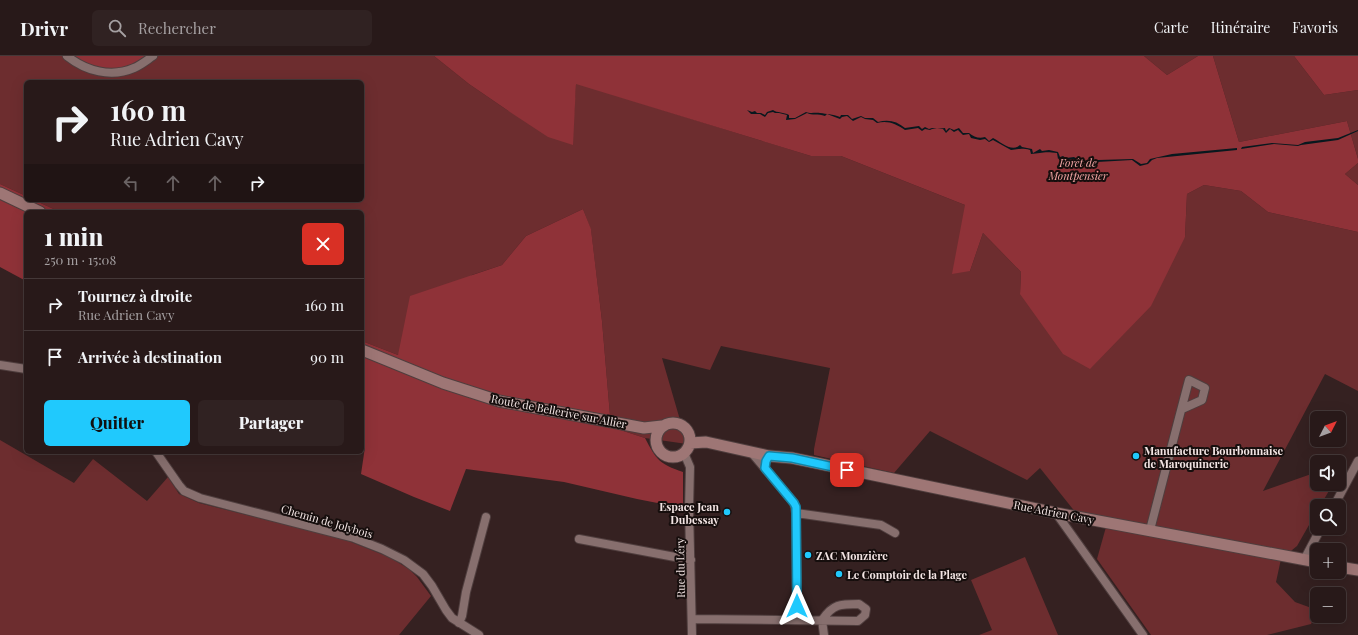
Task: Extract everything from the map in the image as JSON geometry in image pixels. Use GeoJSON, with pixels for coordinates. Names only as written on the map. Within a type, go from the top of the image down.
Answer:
{"type":"FeatureCollection","features":[{"type":"Feature","properties":{"kind":"main road"},"geometry":{"type":"LineString","coordinates":[[0,193],[36,210]]}},
{"type":"Feature","properties":{"kind":"main road","name":"Route de Bellerive sur Allier"},"geometry":{"type":"LineString","coordinates":[[364,351],[443,383],[499,401],[644,428],[662,426]]}},
{"type":"Feature","properties":{"kind":"main road"},"geometry":{"type":"LineString","coordinates":[[672,422],[682,425],[688,432],[690,443],[688,449],[678,456],[672,457],[662,453],[656,443],[656,433],[662,426],[672,422]]}},
{"type":"Feature","properties":{"kind":"main road","name":"Route de Bellerive sur Allier"},"geometry":{"type":"LineString","coordinates":[[644,428],[655,437]]}},
{"type":"Feature","properties":{"kind":"main road","name":"Rue Adrien Cavy"},"geometry":{"type":"LineString","coordinates":[[688,432],[781,454],[792,458]]}},
{"type":"Feature","properties":{"kind":"main road","name":"Rue Adrien Cavy"},"geometry":{"type":"LineString","coordinates":[[690,443],[706,442],[769,456],[792,458],[1056,513],[1310,561]]}},
{"type":"Feature","properties":{"kind":"main road"},"geometry":{"type":"LineString","coordinates":[[1346,568],[1358,570]]}},
{"type":"Feature","properties":{"kind":"street"},"geometry":{"type":"LineString","coordinates":[[67,56],[77,64],[92,70],[105,72],[123,71],[135,67],[153,56]]}},
{"type":"Feature","properties":{"kind":"street"},"geometry":{"type":"LineString","coordinates":[[0,365],[24,369]]}},
{"type":"Feature","properties":{"kind":"street"},"geometry":{"type":"LineString","coordinates":[[1150,530],[1182,409]]}},
{"type":"Feature","properties":{"kind":"street"},"geometry":{"type":"LineString","coordinates":[[751,452],[794,503],[796,513],[797,620]]}},
{"type":"Feature","properties":{"kind":"street","name":"Rue du Léry"},"geometry":{"type":"LineString","coordinates":[[684,453],[690,467],[689,509],[692,635]]}},
{"type":"Feature","properties":{"kind":"street","name":"Chemin de Jolybois"},"geometry":{"type":"LineString","coordinates":[[157,454],[184,491],[200,498],[354,538],[382,548],[404,560],[423,574],[452,618],[479,635]]}},
{"type":"Feature","properties":{"kind":"street"},"geometry":{"type":"LineString","coordinates":[[765,468],[766,461],[769,456]]}},
{"type":"Feature","properties":{"kind":"street"},"geometry":{"type":"LineString","coordinates":[[1338,499],[1358,461]]}},
{"type":"Feature","properties":{"kind":"street"},"geometry":{"type":"LineString","coordinates":[[796,513],[881,525],[895,533]]}},
{"type":"Feature","properties":{"kind":"street"},"geometry":{"type":"LineString","coordinates":[[1056,513],[1143,635]]}},
{"type":"Feature","properties":{"kind":"street"},"geometry":{"type":"LineString","coordinates":[[459,623],[486,517]]}},
{"type":"Feature","properties":{"kind":"street"},"geometry":{"type":"LineString","coordinates":[[1304,560],[1318,535]]}},
{"type":"Feature","properties":{"kind":"street"},"geometry":{"type":"LineString","coordinates":[[579,538],[691,560]]}},
{"type":"Feature","properties":{"kind":"street"},"geometry":{"type":"LineString","coordinates":[[692,619],[822,620],[858,621],[865,615],[866,609],[859,604],[843,604],[829,610],[822,620],[824,635]]}},
{"type":"Feature","properties":{"kind":"shaded area"},"geometry":{"type":"Polygon","coordinates":[[[0,56],[434,56],[469,84],[507,110],[572,144],[576,83],[811,156],[841,156],[965,205],[970,271],[983,233],[1021,272],[1020,294],[1185,237],[1187,194],[1204,185],[1241,191],[1268,212],[1358,232],[1358,391],[1325,374],[1263,491],[1310,474],[1310,491],[1329,491],[1324,499],[1310,499],[1310,523],[1297,546],[1281,559],[1276,582],[1295,602],[1310,607],[1310,623],[1311,623],[1267,635],[1151,635],[1097,559],[1106,527],[1084,523],[1040,468],[1027,480],[930,431],[894,473],[814,455],[830,368],[721,346],[710,370],[662,358],[687,444],[645,438],[611,427],[602,321],[591,230],[583,209],[526,236],[502,265],[472,275],[398,355],[364,342],[364,210],[56,210],[38,202],[364,202],[364,80],[24,80],[24,195],[0,184],[0,56]]]}},
{"type":"Feature","properties":{"kind":"shaded area"},"geometry":{"type":"Polygon","coordinates":[[[1144,56],[1198,56],[1167,75],[1144,56]]]}},
{"type":"Feature","properties":{"kind":"shaded area"},"geometry":{"type":"Polygon","coordinates":[[[1213,56],[1294,56],[1324,95],[1358,90],[1358,159],[1347,121],[1239,142],[1213,56]]]}},
{"type":"Feature","properties":{"kind":"shaded area"},"geometry":{"type":"Polygon","coordinates":[[[747,110],[765,115],[767,112],[773,110],[789,115],[789,118],[795,118],[806,112],[830,114],[840,117],[841,115],[848,115],[852,119],[861,116],[865,118],[873,118],[878,122],[892,121],[905,128],[919,126],[922,129],[925,127],[929,129],[937,129],[930,130],[925,129],[922,131],[918,128],[905,130],[888,122],[877,123],[873,120],[865,119],[861,117],[853,121],[847,116],[840,119],[827,114],[825,116],[807,113],[795,119],[786,120],[787,115],[773,112],[768,113],[765,117],[760,114],[751,114],[747,110]]]}},
{"type":"Feature","properties":{"kind":"shaded area"},"geometry":{"type":"Polygon","coordinates":[[[945,128],[946,131],[949,128],[954,130],[959,128],[963,133],[969,133],[979,138],[985,137],[989,141],[993,138],[1010,147],[1014,148],[1020,145],[1022,147],[1032,149],[1033,153],[1040,149],[1042,151],[1049,150],[1058,152],[1060,157],[1063,156],[1066,158],[1074,157],[1082,162],[1088,160],[1093,163],[1098,160],[1133,159],[1141,164],[1147,163],[1150,159],[1172,154],[1237,148],[1237,150],[1157,158],[1148,164],[1140,166],[1132,160],[1097,162],[1092,165],[1088,162],[1082,163],[1075,159],[1066,160],[1062,157],[1058,159],[1057,153],[1046,152],[1031,154],[1030,150],[1027,149],[1011,150],[993,140],[989,142],[985,139],[980,140],[971,138],[969,134],[963,135],[958,130],[954,132],[950,129],[946,133],[943,129],[937,129],[945,128]]]}},
{"type":"Feature","properties":{"kind":"shaded area"},"geometry":{"type":"Polygon","coordinates":[[[1358,130],[1338,140],[1298,146],[1274,144],[1241,149],[1242,147],[1272,143],[1298,145],[1305,142],[1338,138],[1358,130]]]}},
{"type":"Feature","properties":{"kind":"shaded area"},"geometry":{"type":"Polygon","coordinates":[[[1358,163],[1358,185],[1345,174],[1358,163]]]}},
{"type":"Feature","properties":{"kind":"shaded area"},"geometry":{"type":"Polygon","coordinates":[[[0,440],[74,483],[93,459],[147,501],[168,477],[179,494],[199,503],[346,540],[389,557],[409,569],[431,596],[399,635],[0,635],[0,440]]]}},
{"type":"Feature","properties":{"kind":"shaded area"},"geometry":{"type":"Polygon","coordinates":[[[1025,557],[1058,635],[979,635],[992,630],[971,580],[1025,557]]]}},
{"type":"Feature","properties":{"kind":"green space"},"geometry":{"type":"Polygon","coordinates":[[[67,56],[153,56],[135,67],[105,72],[67,56]]]}},
{"type":"Feature","properties":{"kind":"green space","name":"Forêt de Montpensier"},"geometry":{"type":"Polygon","coordinates":[[[434,56],[1144,56],[1167,75],[1198,56],[1213,56],[1239,142],[1347,121],[1358,163],[1345,174],[1358,185],[1358,232],[1268,212],[1241,191],[1204,185],[1187,194],[1185,237],[1151,306],[1090,369],[1063,354],[1020,294],[1021,272],[983,233],[970,271],[952,274],[965,205],[841,156],[811,156],[576,84],[573,145],[548,137],[469,84],[434,56]]]}},
{"type":"Feature","properties":{"kind":"green space"},"geometry":{"type":"Polygon","coordinates":[[[1294,56],[1358,56],[1358,90],[1324,95],[1294,56]]]}},
{"type":"Feature","properties":{"kind":"green space"},"geometry":{"type":"Polygon","coordinates":[[[0,184],[24,195],[24,202],[38,202],[56,210],[24,210],[24,280],[0,267],[0,184]]]}},
{"type":"Feature","properties":{"kind":"green space"},"geometry":{"type":"Polygon","coordinates":[[[583,209],[591,229],[602,321],[611,427],[645,438],[659,460],[668,466],[683,472],[683,508],[564,482],[466,469],[450,511],[361,474],[365,447],[364,342],[398,355],[410,296],[502,265],[526,236],[583,209]]]}},
{"type":"Feature","properties":{"kind":"place","name":"Manufacture Bourbonnaise de Maroquinerie"},"geometry":{"type":"Point","coordinates":[1136,456]}},
{"type":"Feature","properties":{"kind":"place","name":"Espace Jean Dubessay"},"geometry":{"type":"Point","coordinates":[727,512]}},
{"type":"Feature","properties":{"kind":"place","name":"ZAC Monzière"},"geometry":{"type":"Point","coordinates":[808,555]}},
{"type":"Feature","properties":{"kind":"place","name":"Le Comptoir de la Plage"},"geometry":{"type":"Point","coordinates":[839,574]}},
{"type":"Feature","properties":{"kind":"route"},"geometry":{"type":"LineString","coordinates":[[797,606],[796,507],[765,468],[766,461],[769,456],[792,458],[847,470]]}}]}
